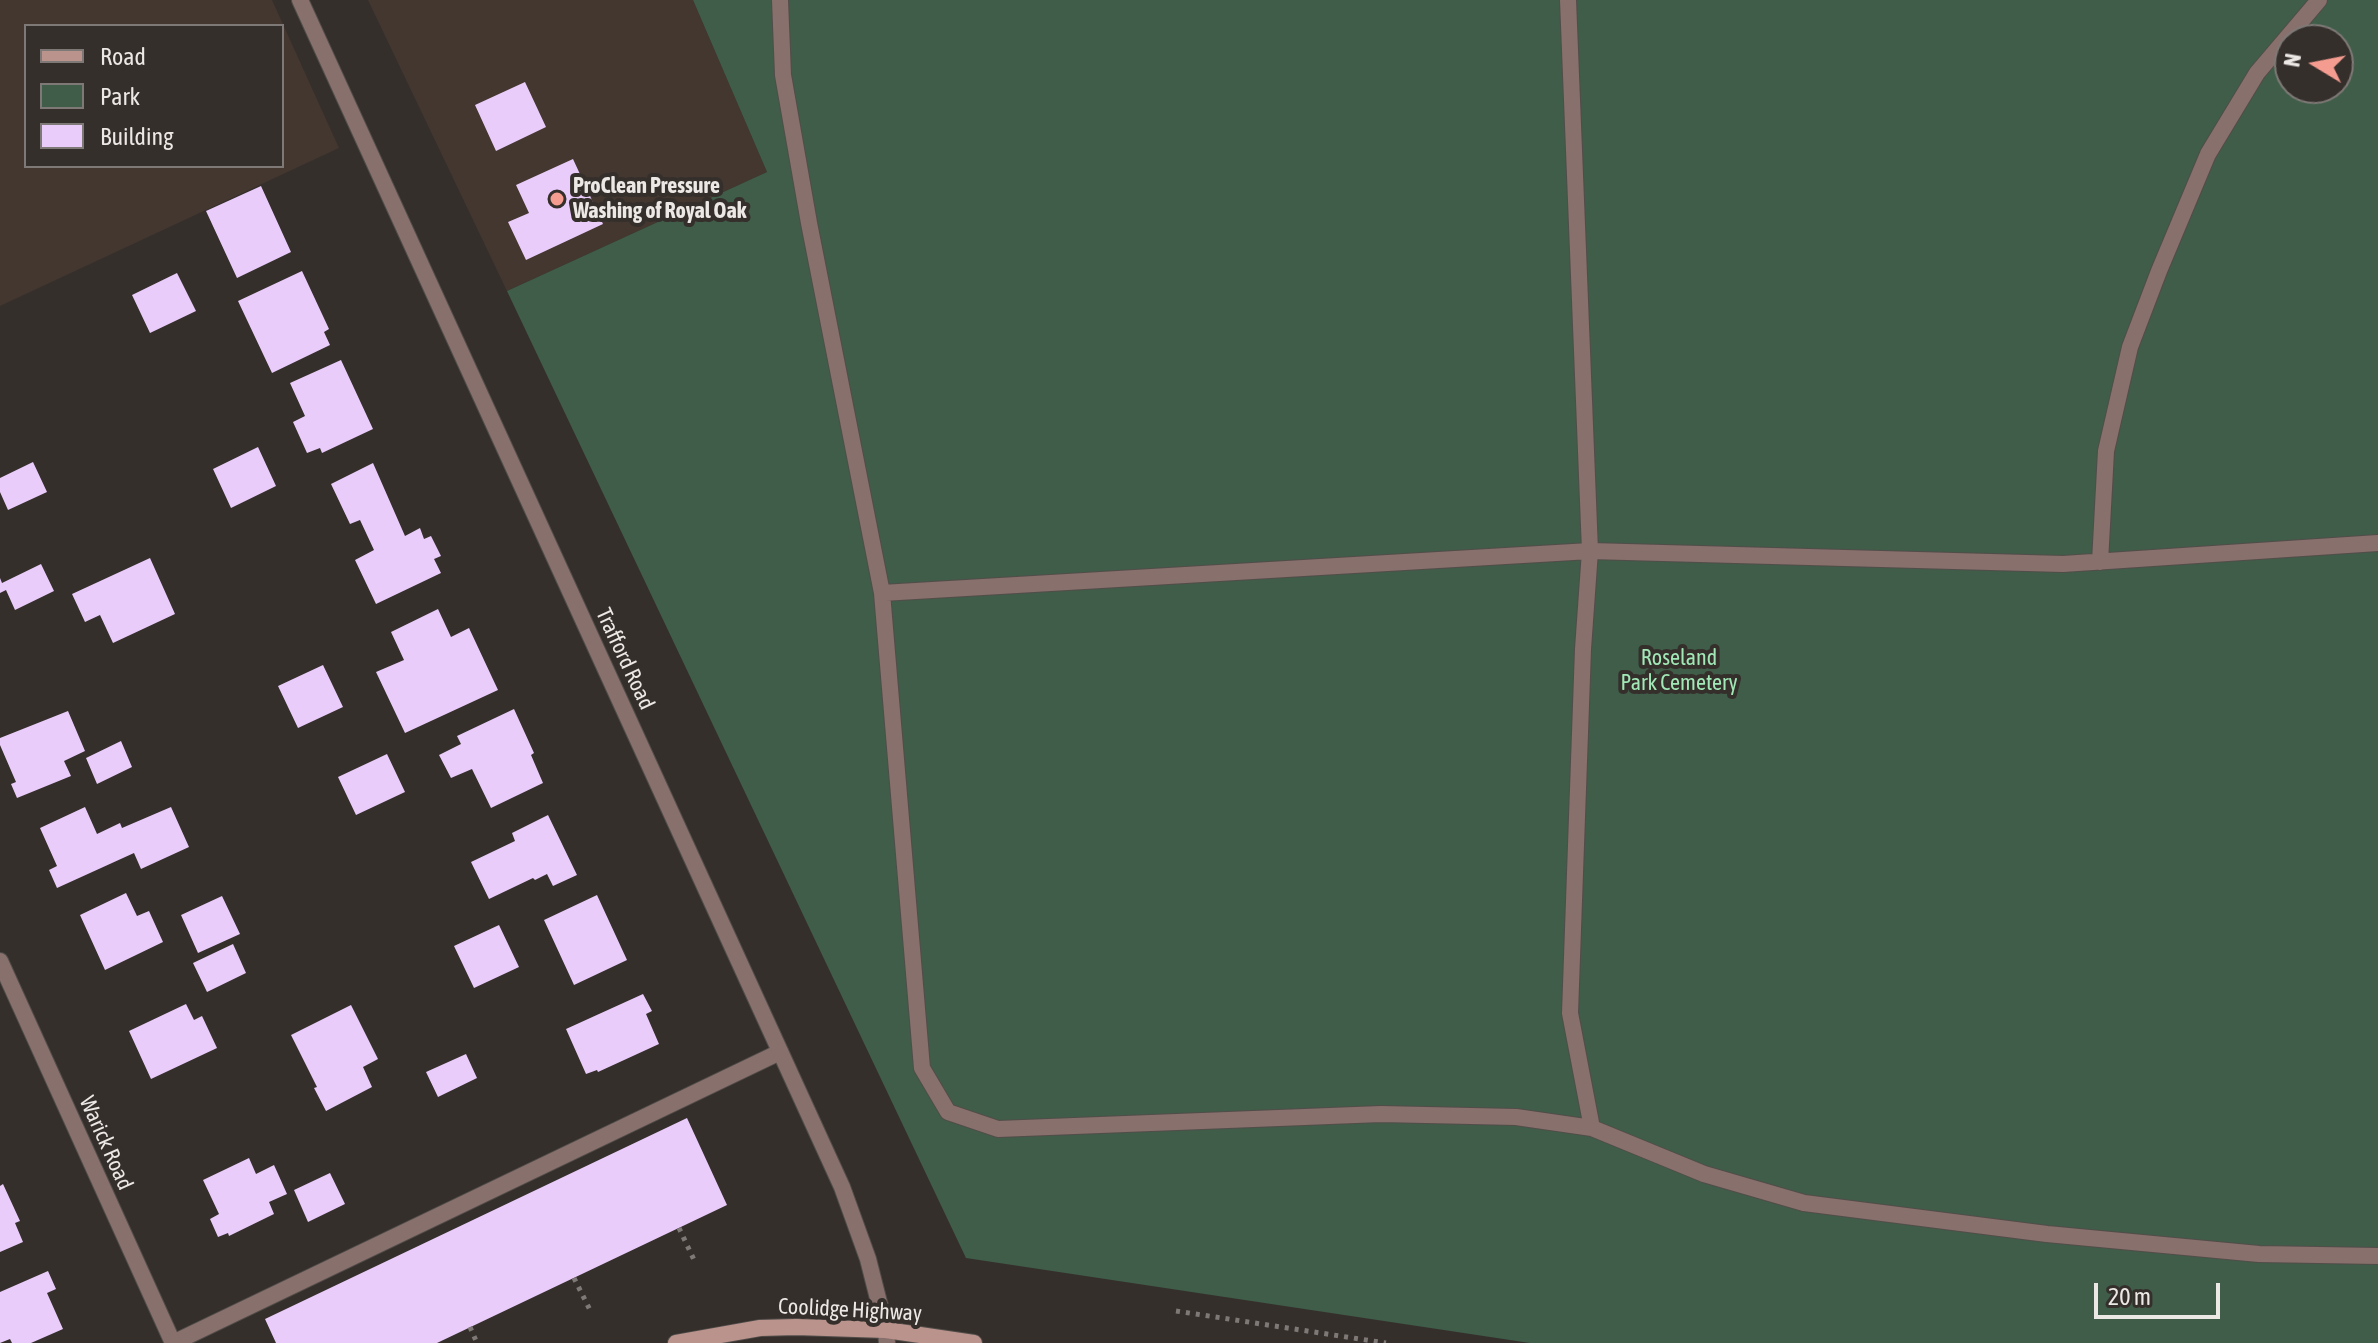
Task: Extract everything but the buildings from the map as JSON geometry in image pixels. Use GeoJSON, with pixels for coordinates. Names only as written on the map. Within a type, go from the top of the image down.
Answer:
{"type":"FeatureCollection","features":[{"type":"Feature","properties":{"kind":"main road","name":"Coolidge Highway"},"geometry":{"type":"LineString","coordinates":[[676,1343],[760,1328],[822,1327],[974,1343]]}},
{"type":"Feature","properties":{"kind":"street","name":"Trafford Road"},"geometry":{"type":"LineString","coordinates":[[300,0],[842,1187],[868,1259],[887,1336]]}},
{"type":"Feature","properties":{"kind":"street"},"geometry":{"type":"LineString","coordinates":[[780,0],[783,75],[882,593],[922,1068],[948,1112],[998,1129],[1381,1114],[1516,1117],[1592,1128],[1704,1174],[1804,1203],[2047,1234],[2229,1252],[2378,1256]]}},
{"type":"Feature","properties":{"kind":"street"},"geometry":{"type":"LineString","coordinates":[[1568,0],[1590,551],[1583,649],[1570,1013],[1592,1128]]}},
{"type":"Feature","properties":{"kind":"street"},"geometry":{"type":"LineString","coordinates":[[2100,562],[2106,451],[2130,347],[2159,271],[2208,154],[2257,73],[2319,0]]}},
{"type":"Feature","properties":{"kind":"street"},"geometry":{"type":"LineString","coordinates":[[882,593],[1590,551],[2063,564],[2378,543]]}},
{"type":"Feature","properties":{"kind":"street","name":"Warick Road"},"geometry":{"type":"LineString","coordinates":[[0,961],[173,1343]]}},
{"type":"Feature","properties":{"kind":"street"},"geometry":{"type":"LineString","coordinates":[[173,1343],[780,1052]]}},
{"type":"Feature","properties":{"kind":"path"},"geometry":{"type":"LineString","coordinates":[[679,1228],[695,1262]]}},
{"type":"Feature","properties":{"kind":"path"},"geometry":{"type":"LineString","coordinates":[[574,1278],[591,1312]]}},
{"type":"Feature","properties":{"kind":"path"},"geometry":{"type":"LineString","coordinates":[[1176,1311],[1386,1343]]}},
{"type":"Feature","properties":{"kind":"path"},"geometry":{"type":"LineString","coordinates":[[470,1327],[477,1343]]}},
{"type":"Feature","properties":{"kind":"shaded area"},"geometry":{"type":"Polygon","coordinates":[[[0,0],[272,0],[283,24],[24,24],[24,168],[284,168],[284,27],[339,148],[0,306],[0,0]]]}},
{"type":"Feature","properties":{"kind":"shaded area"},"geometry":{"type":"Polygon","coordinates":[[[368,0],[693,0],[767,172],[507,291],[368,0]]]}},
{"type":"Feature","properties":{"kind":"green space","name":"Roseland Park Cemetery"},"geometry":{"type":"Polygon","coordinates":[[[693,0],[2378,0],[2378,1343],[1530,1343],[966,1258],[507,291],[767,172],[693,0]]]}},
{"type":"Feature","properties":{"kind":"place","name":"ProClean Pressure Washing of Royal Oak"},"geometry":{"type":"Point","coordinates":[557,199]}}]}
